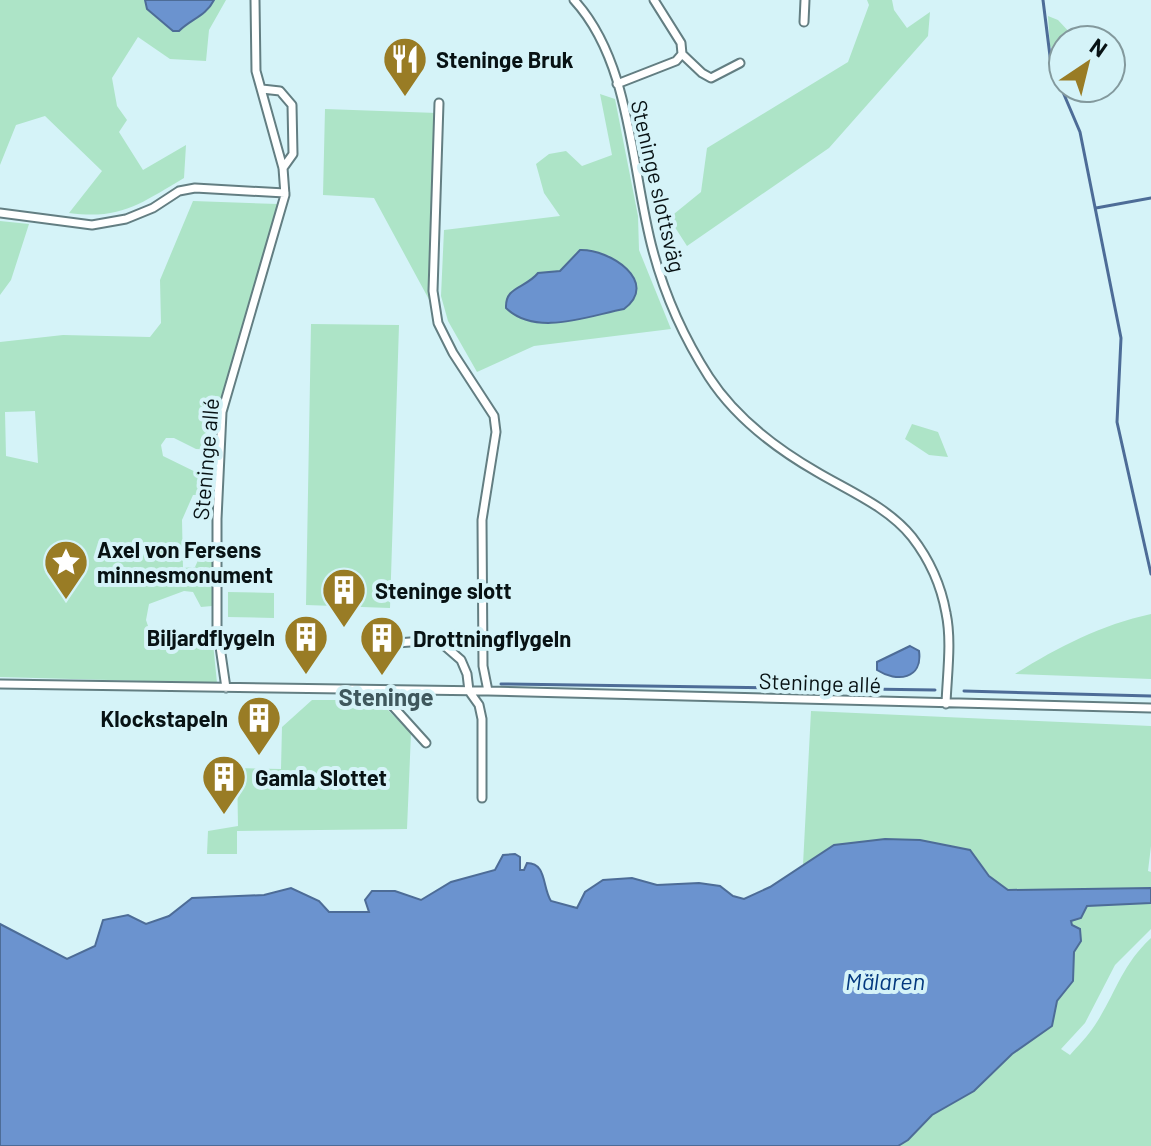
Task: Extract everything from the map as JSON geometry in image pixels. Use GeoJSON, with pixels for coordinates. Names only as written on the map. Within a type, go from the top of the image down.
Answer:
{"type":"FeatureCollection","features":[{"type":"Feature","properties":{"kind":"street"},"geometry":{"type":"LineString","coordinates":[[0,213],[92,225],[126,219],[153,208],[179,191],[195,188],[285,193],[283,168],[256,71],[255,0]]}},
{"type":"Feature","properties":{"kind":"street","name":"Steninge slottsväg"},"geometry":{"type":"LineString","coordinates":[[574,0],[590,17],[608,53],[652,248],[669,300],[688,342],[712,381],[742,416],[779,447],[883,510],[911,535],[936,576],[947,616],[946,704]]}},
{"type":"Feature","properties":{"kind":"street"},"geometry":{"type":"LineString","coordinates":[[654,0],[681,43],[682,54],[702,73],[711,78],[740,63]]}},
{"type":"Feature","properties":{"kind":"street"},"geometry":{"type":"LineString","coordinates":[[804,22],[805,0]]}},
{"type":"Feature","properties":{"kind":"street"},"geometry":{"type":"LineString","coordinates":[[617,84],[676,61],[682,54]]}},
{"type":"Feature","properties":{"kind":"street"},"geometry":{"type":"LineString","coordinates":[[262,89],[280,91],[292,105],[293,154],[283,168]]}},
{"type":"Feature","properties":{"kind":"street"},"geometry":{"type":"LineString","coordinates":[[439,103],[433,291],[438,323],[453,353],[494,416],[496,432],[482,520],[483,666],[488,691]]}},
{"type":"Feature","properties":{"kind":"street","name":"Steninge allé"},"geometry":{"type":"LineString","coordinates":[[226,688],[217,626],[217,519],[222,412],[284,207],[285,193]]}},
{"type":"Feature","properties":{"kind":"street"},"geometry":{"type":"LineString","coordinates":[[369,645],[438,640],[461,660],[469,691],[479,705],[482,719],[482,798]]}},
{"type":"Feature","properties":{"kind":"street","name":"Steninge allé"},"geometry":{"type":"LineString","coordinates":[[0,684],[488,691],[1151,708]]}},
{"type":"Feature","properties":{"kind":"street"},"geometry":{"type":"LineString","coordinates":[[379,691],[426,743]]}},
{"type":"Feature","properties":{"kind":"green space"},"geometry":{"type":"Polygon","coordinates":[[[0,0],[226,0],[209,30],[206,61],[170,59],[138,37],[112,78],[117,106],[127,120],[119,132],[143,170],[186,145],[184,178],[143,202],[117,212],[69,213],[102,171],[45,116],[16,125],[0,165],[0,0]]]}},
{"type":"Feature","properties":{"kind":"green space"},"geometry":{"type":"Polygon","coordinates":[[[867,0],[892,0],[894,10],[907,28],[930,12],[928,36],[829,148],[687,246],[669,218],[701,192],[707,148],[848,62],[869,5],[867,0]]]}},
{"type":"Feature","properties":{"kind":"green space"},"geometry":{"type":"Polygon","coordinates":[[[1048,16],[1062,24],[1049,24],[1048,16]]]}},
{"type":"Feature","properties":{"kind":"green space"},"geometry":{"type":"Polygon","coordinates":[[[600,94],[615,99],[638,216],[639,250],[671,329],[534,346],[477,372],[448,321],[441,296],[444,230],[560,216],[544,193],[536,164],[549,154],[566,151],[582,166],[612,155],[600,94]],[[590,250],[560,271],[509,291],[610,256],[590,250]]]}},
{"type":"Feature","properties":{"kind":"green space"},"geometry":{"type":"Polygon","coordinates":[[[325,109],[437,113],[432,305],[374,198],[323,195],[325,109]]]}},
{"type":"Feature","properties":{"kind":"green space"},"geometry":{"type":"Polygon","coordinates":[[[193,201],[278,204],[218,408],[216,450],[196,449],[174,438],[166,438],[161,445],[163,456],[214,481],[214,494],[193,495],[182,520],[183,568],[195,567],[204,547],[212,546],[212,606],[201,607],[193,592],[184,591],[149,604],[146,620],[153,641],[162,643],[183,633],[212,633],[217,683],[0,677],[0,342],[63,335],[150,337],[161,323],[160,280],[193,201]],[[35,411],[5,412],[6,456],[38,463],[35,411]]]}},
{"type":"Feature","properties":{"kind":"green space"},"geometry":{"type":"Polygon","coordinates":[[[0,221],[29,224],[11,280],[0,295],[0,221]]]}},
{"type":"Feature","properties":{"kind":"green space"},"geometry":{"type":"Polygon","coordinates":[[[311,324],[399,325],[390,608],[306,605],[311,324]]]}},
{"type":"Feature","properties":{"kind":"green space"},"geometry":{"type":"Polygon","coordinates":[[[912,424],[938,432],[948,457],[929,455],[905,439],[912,424]]]}},
{"type":"Feature","properties":{"kind":"green space"},"geometry":{"type":"Polygon","coordinates":[[[228,592],[274,593],[274,618],[228,617],[228,592]]]}},
{"type":"Feature","properties":{"kind":"green space"},"geometry":{"type":"Polygon","coordinates":[[[1151,614],[1151,679],[1015,674],[1080,638],[1151,614]]]}},
{"type":"Feature","properties":{"kind":"green space"},"geometry":{"type":"Polygon","coordinates":[[[312,700],[378,700],[411,733],[407,829],[237,831],[237,854],[207,854],[208,831],[238,826],[237,768],[281,769],[282,727],[312,700]]]}},
{"type":"Feature","properties":{"kind":"green space"},"geometry":{"type":"Polygon","coordinates":[[[811,711],[1151,726],[1151,846],[1148,871],[1151,872],[1151,888],[1008,890],[991,877],[970,850],[834,845],[803,865],[811,711]]]}},
{"type":"Feature","properties":{"kind":"green space"},"geometry":{"type":"Polygon","coordinates":[[[1151,903],[1151,929],[1115,965],[1085,1023],[1061,1049],[1070,1055],[1086,1037],[1126,969],[1151,938],[1151,1146],[898,1146],[932,1115],[974,1091],[1012,1054],[1052,1026],[1057,1001],[1073,981],[1071,921],[1087,906],[1151,903]]]}},
{"type":"Feature","properties":{"kind":"water"},"geometry":{"type":"Polygon","coordinates":[[[145,0],[214,0],[203,14],[179,31],[173,31],[147,9],[145,0]]]}},
{"type":"Feature","properties":{"kind":"water"},"geometry":{"type":"Polygon","coordinates":[[[580,250],[592,251],[617,261],[634,278],[637,288],[634,299],[624,309],[547,323],[518,317],[506,308],[512,291],[538,273],[560,271],[580,250]]]}},
{"type":"Feature","properties":{"kind":"water"},"geometry":{"type":"Polygon","coordinates":[[[910,646],[919,651],[917,668],[913,673],[900,677],[877,670],[877,662],[910,646]]]}},
{"type":"Feature","properties":{"kind":"water","name":"Mälaren"},"geometry":{"type":"Polygon","coordinates":[[[885,839],[920,840],[970,850],[989,876],[1008,890],[1151,888],[1151,903],[1087,906],[1081,918],[1071,921],[1080,929],[1081,941],[1074,952],[1073,981],[1057,1001],[1052,1026],[1012,1054],[974,1091],[932,1115],[898,1146],[0,1146],[0,924],[67,959],[95,946],[103,920],[128,915],[146,924],[169,916],[192,898],[264,895],[291,888],[319,901],[329,912],[369,912],[365,900],[372,891],[395,891],[421,900],[451,882],[495,870],[503,855],[515,854],[520,857],[520,870],[524,870],[527,863],[538,867],[551,901],[577,908],[585,892],[603,880],[632,878],[657,885],[699,883],[720,886],[733,896],[744,899],[770,887],[834,845],[885,839]]]}},
{"type":"Feature","properties":{"kind":"waterway"},"geometry":{"type":"LineString","coordinates":[[1043,0],[1051,64],[1080,132],[1121,338],[1117,422],[1151,574]]}},
{"type":"Feature","properties":{"kind":"waterway"},"geometry":{"type":"LineString","coordinates":[[1096,208],[1151,198]]}},
{"type":"Feature","properties":{"kind":"waterway"},"geometry":{"type":"LineString","coordinates":[[501,684],[935,690]]}},
{"type":"Feature","properties":{"kind":"waterway"},"geometry":{"type":"LineString","coordinates":[[964,691],[1151,696]]}},
{"type":"Feature","properties":{"kind":"place","name":"Steninge Bruk"},"geometry":{"type":"Point","coordinates":[405,98]}},
{"type":"Feature","properties":{"kind":"place","name":"Axel von Fersens minnesmonument"},"geometry":{"type":"Point","coordinates":[66,601]}},
{"type":"Feature","properties":{"kind":"place","name":"Steninge slott"},"geometry":{"type":"Point","coordinates":[344,629]}},
{"type":"Feature","properties":{"kind":"place","name":"Biljardflygeln"},"geometry":{"type":"Point","coordinates":[306,676]}},
{"type":"Feature","properties":{"kind":"place","name":"Drottningflygeln"},"geometry":{"type":"Point","coordinates":[382,677]}},
{"type":"Feature","properties":{"kind":"place","name":"Klockstapeln"},"geometry":{"type":"Point","coordinates":[259,757]}},
{"type":"Feature","properties":{"kind":"place","name":"Gamla Slottet"},"geometry":{"type":"Point","coordinates":[224,816]}},
{"type":"Feature","properties":{"kind":"district","name":"Steninge"},"geometry":{"type":"Point","coordinates":[386,696]}}]}
